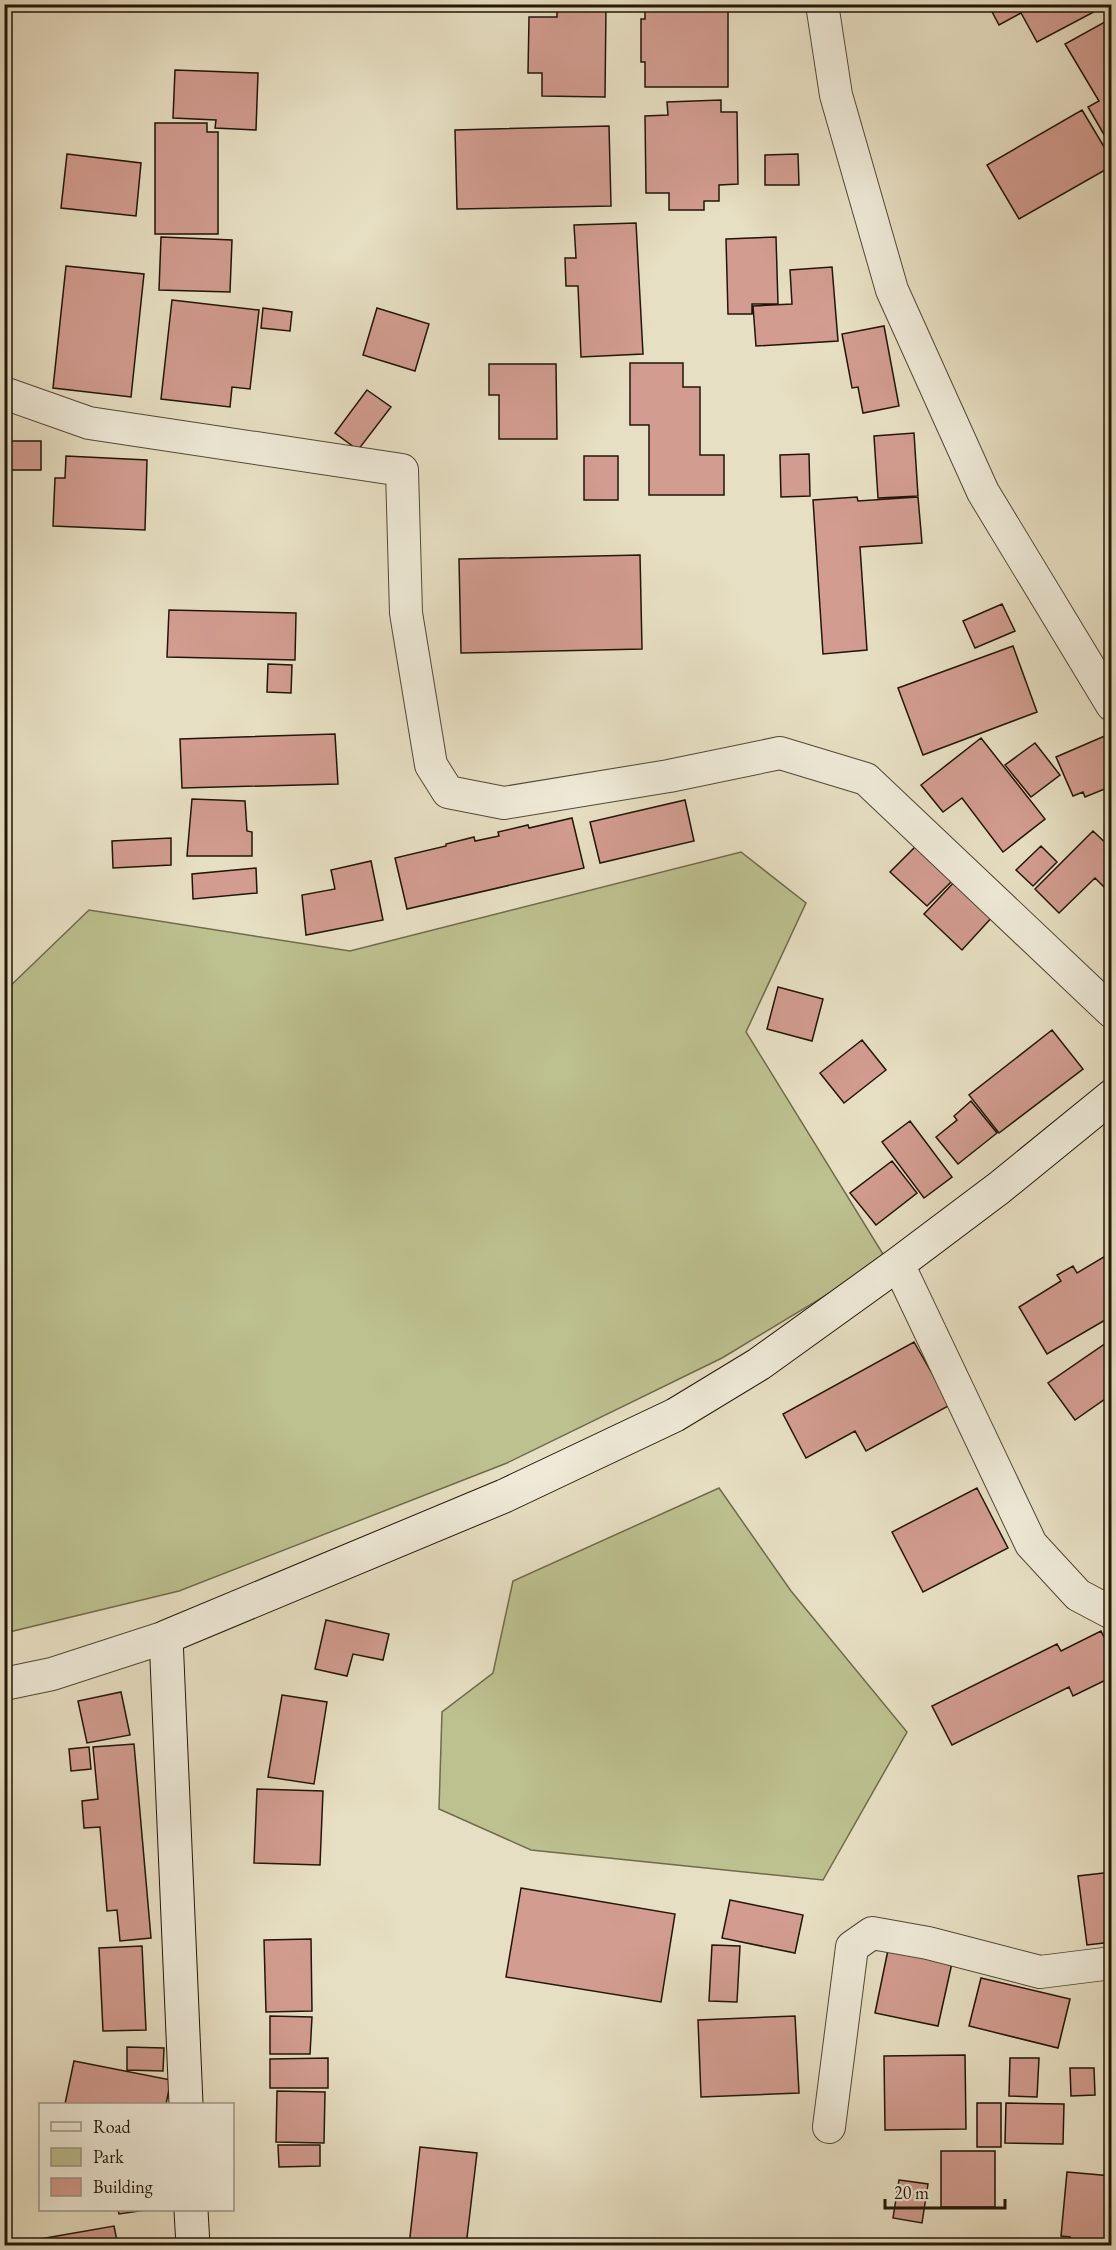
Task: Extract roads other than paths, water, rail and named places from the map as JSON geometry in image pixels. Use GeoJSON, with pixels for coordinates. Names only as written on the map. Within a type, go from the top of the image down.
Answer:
{"type":"FeatureCollection","features":[{"type":"Feature","properties":{"kind":"main road"},"geometry":{"type":"LineString","coordinates":[[186,2103],[166,1636],[504,1496],[675,1415],[759,1364],[898,1264],[999,1188],[1112,1096]]}},
{"type":"Feature","properties":{"kind":"main road"},"geometry":{"type":"LineString","coordinates":[[191,2211],[193,2246]]}},
{"type":"Feature","properties":{"kind":"street"},"geometry":{"type":"LineString","coordinates":[[822,4],[836,95],[892,290],[983,492],[1112,705]]}},
{"type":"Feature","properties":{"kind":"street"},"geometry":{"type":"LineString","coordinates":[[4,393],[89,423],[402,470],[406,613],[431,765],[448,792],[504,803],[669,776],[780,753],[866,778],[1112,1012]]}},
{"type":"Feature","properties":{"kind":"street"},"geometry":{"type":"LineString","coordinates":[[898,1264],[1031,1544],[1078,1595],[1112,1613]]}},
{"type":"Feature","properties":{"kind":"street"},"geometry":{"type":"LineString","coordinates":[[4,1684],[52,1674],[166,1636]]}},
{"type":"Feature","properties":{"kind":"street"},"geometry":{"type":"LineString","coordinates":[[829,2127],[852,1947],[872,1933],[928,1943],[1040,1972],[1112,1963]]}}]}
